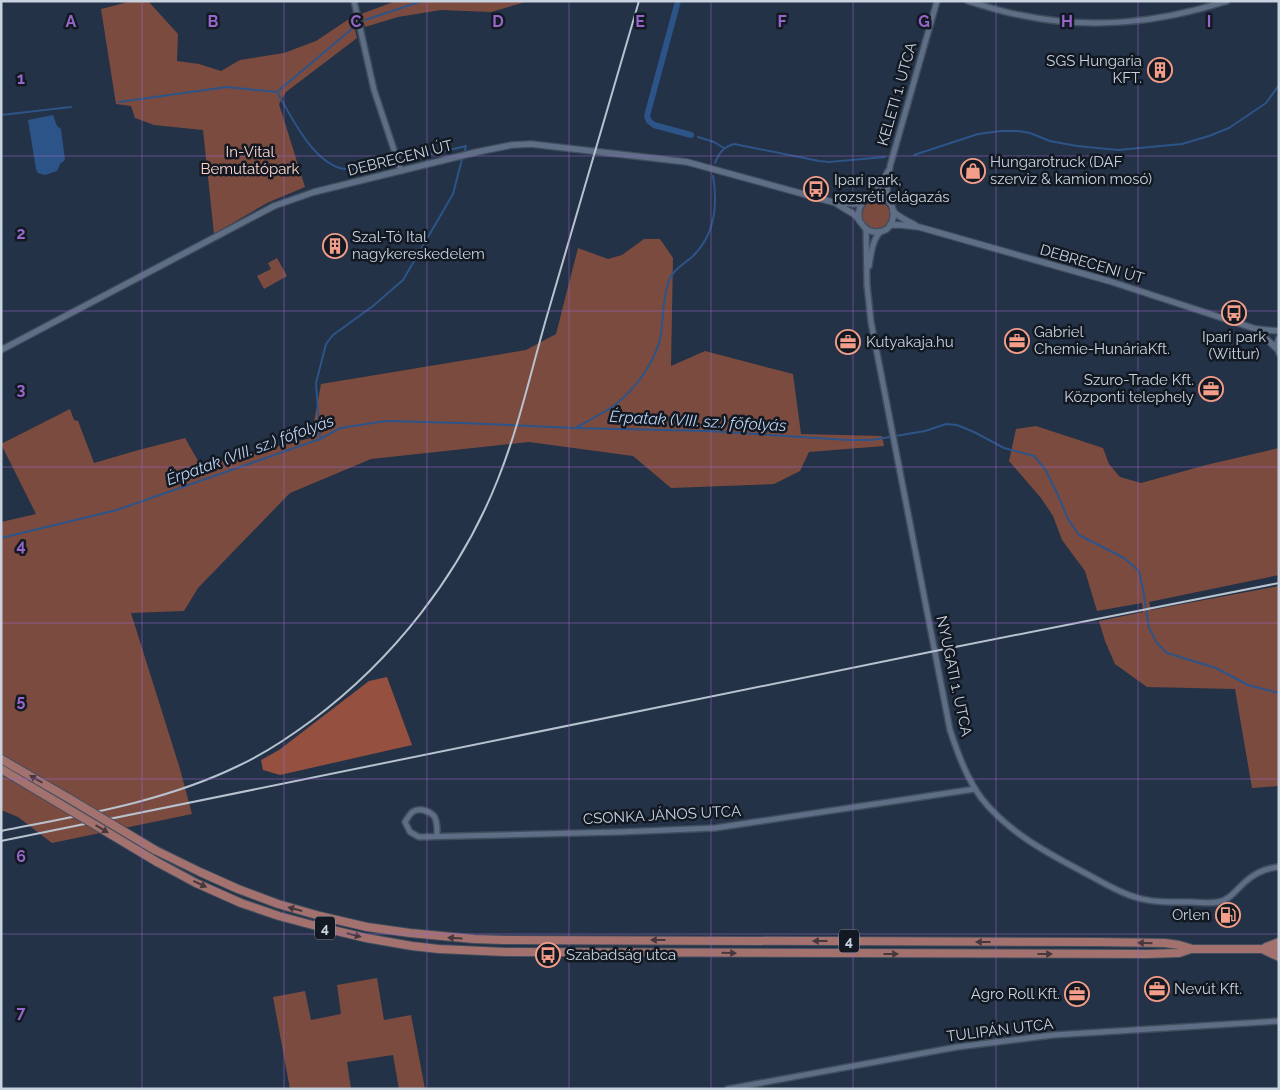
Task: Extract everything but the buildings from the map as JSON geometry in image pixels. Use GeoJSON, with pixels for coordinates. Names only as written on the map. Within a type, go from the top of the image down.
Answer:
{"type":"FeatureCollection","features":[{"type":"Feature","properties":{"kind":"main road","name":"4"},"geometry":{"type":"LineString","coordinates":[[1,759],[70,798],[155,850],[200,872],[278,904],[367,927],[438,937],[504,940],[1108,942],[1164,943],[1193,948],[1279,949]]}},
{"type":"Feature","properties":{"kind":"main road","name":"4"},"geometry":{"type":"LineString","coordinates":[[1,769],[157,862],[196,883],[241,903],[279,916],[366,938],[412,946],[505,952],[1154,954],[1178,953],[1193,948]]}},
{"type":"Feature","properties":{"kind":"main road"},"geometry":{"type":"LineString","coordinates":[[1262,949],[1279,942]]}},
{"type":"Feature","properties":{"kind":"main road"},"geometry":{"type":"LineString","coordinates":[[1262,949],[1279,957]]}},
{"type":"Feature","properties":{"kind":"street"},"geometry":{"type":"LineString","coordinates":[[354,1],[374,90],[401,171]]}},
{"type":"Feature","properties":{"kind":"street","name":"KELETI 1. UTCA"},"geometry":{"type":"LineString","coordinates":[[890,166],[937,1]]}},
{"type":"Feature","properties":{"kind":"street"},"geometry":{"type":"LineString","coordinates":[[968,1],[1020,15],[1054,21],[1092,24],[1146,21],[1187,13],[1227,1]]}},
{"type":"Feature","properties":{"kind":"street","name":"DEBRECENI ÚT"},"geometry":{"type":"LineString","coordinates":[[1,350],[274,206],[314,192],[503,146],[531,144],[688,162],[836,203]]}},
{"type":"Feature","properties":{"kind":"street"},"geometry":{"type":"LineString","coordinates":[[873,197],[890,166]]}},
{"type":"Feature","properties":{"kind":"street"},"geometry":{"type":"LineString","coordinates":[[836,203],[850,211],[866,229],[880,232],[890,225],[894,217],[888,201],[887,191],[890,166]]}},
{"type":"Feature","properties":{"kind":"street"},"geometry":{"type":"LineString","coordinates":[[859,219],[859,211],[862,204],[869,198],[878,197],[888,201]]}},
{"type":"Feature","properties":{"kind":"street"},"geometry":{"type":"LineString","coordinates":[[836,203],[862,204]]}},
{"type":"Feature","properties":{"kind":"street"},"geometry":{"type":"LineString","coordinates":[[893,211],[919,227]]}},
{"type":"Feature","properties":{"kind":"street"},"geometry":{"type":"LineString","coordinates":[[890,225],[919,227]]}},
{"type":"Feature","properties":{"kind":"street","name":"DEBRECENI ÚT"},"geometry":{"type":"LineString","coordinates":[[919,227],[1109,281],[1256,329]]}},
{"type":"Feature","properties":{"kind":"street","name":"NYUGATI 1. UTCA"},"geometry":{"type":"LineString","coordinates":[[866,229],[867,293],[871,322],[950,730],[962,764],[975,788],[990,809],[1007,824],[1052,856],[1098,880],[1144,900],[1217,902],[1227,898],[1258,872],[1279,867]]}},
{"type":"Feature","properties":{"kind":"street","name":"NYUGATI 1. UTCA"},"geometry":{"type":"LineString","coordinates":[[867,279],[874,241],[880,232]]}},
{"type":"Feature","properties":{"kind":"street"},"geometry":{"type":"LineString","coordinates":[[1256,329],[1279,331]]}},
{"type":"Feature","properties":{"kind":"street"},"geometry":{"type":"LineString","coordinates":[[1256,329],[1278,351]]}},
{"type":"Feature","properties":{"kind":"street"},"geometry":{"type":"LineString","coordinates":[[1278,351],[1277,344],[1279,338]]}},
{"type":"Feature","properties":{"kind":"street","name":"CSONKA JÁNOS UTCA"},"geometry":{"type":"LineString","coordinates":[[437,836],[434,817],[427,811],[418,809],[413,811],[405,822],[410,832],[419,836],[437,836],[620,832],[716,828],[975,788]]}},
{"type":"Feature","properties":{"kind":"street","name":"TULIPÁN UTCA"},"geometry":{"type":"LineString","coordinates":[[728,1089],[956,1047],[1053,1035],[1279,1021]]}},
{"type":"Feature","properties":{"kind":"green space","name":"In-Vital Bemutatópark"},"geometry":{"type":"Polygon","coordinates":[[[132,1],[148,1],[178,34],[177,61],[199,64],[221,71],[240,60],[284,53],[316,41],[352,17],[357,38],[286,92],[279,104],[305,187],[267,203],[214,234],[203,130],[154,125],[135,118],[131,106],[116,104],[101,9],[132,1]]]}},
{"type":"Feature","properties":{"kind":"green space"},"geometry":{"type":"Polygon","coordinates":[[[396,1],[529,1],[491,12],[441,10],[398,17],[365,27],[361,14],[396,1]]]}},
{"type":"Feature","properties":{"kind":"green space"},"geometry":{"type":"Polygon","coordinates":[[[876,201],[886,205],[890,215],[886,225],[876,229],[866,225],[862,215],[866,205],[876,201]]]}},
{"type":"Feature","properties":{"kind":"green space"},"geometry":{"type":"Polygon","coordinates":[[[644,239],[660,239],[673,258],[671,366],[705,351],[793,374],[801,434],[882,436],[884,446],[809,452],[800,471],[774,484],[671,488],[633,456],[529,442],[371,459],[290,493],[198,588],[184,611],[131,613],[180,769],[192,814],[52,843],[18,817],[1,810],[1,522],[36,514],[1,444],[70,409],[74,420],[78,421],[94,463],[185,438],[201,466],[311,438],[321,384],[526,350],[556,334],[578,248],[608,259],[622,255],[644,239]]]}},
{"type":"Feature","properties":{"kind":"green space"},"geometry":{"type":"Polygon","coordinates":[[[277,258],[287,276],[264,289],[257,276],[271,269],[268,263],[277,258]]]}},
{"type":"Feature","properties":{"kind":"green space"},"geometry":{"type":"Polygon","coordinates":[[[1036,426],[1103,448],[1109,464],[1120,477],[1141,483],[1279,448],[1279,575],[1149,602],[1151,610],[1279,586],[1279,786],[1252,788],[1235,689],[1147,687],[1115,664],[1099,621],[1143,612],[1142,603],[1097,611],[1085,571],[1062,540],[1053,516],[1041,498],[1009,461],[1016,429],[1036,426]]]}},
{"type":"Feature","properties":{"kind":"green space"},"geometry":{"type":"Polygon","coordinates":[[[377,978],[384,1020],[411,1015],[425,1089],[399,1089],[393,1055],[347,1062],[351,1089],[290,1089],[273,997],[305,991],[311,1020],[341,1014],[337,985],[377,978]]]}},
{"type":"Feature","properties":{"kind":"shaded area"},"geometry":{"type":"Polygon","coordinates":[[[387,677],[412,745],[280,775],[263,770],[261,760],[279,750],[369,681],[387,677]]]}},
{"type":"Feature","properties":{"kind":"water"},"geometry":{"type":"Polygon","coordinates":[[[53,115],[57,126],[61,129],[65,160],[60,164],[57,171],[45,175],[38,173],[36,169],[28,120],[53,115]]]}},
{"type":"Feature","properties":{"kind":"waterway"},"geometry":{"type":"LineString","coordinates":[[365,20],[422,1]]}},
{"type":"Feature","properties":{"kind":"waterway"},"geometry":{"type":"LineString","coordinates":[[678,1],[647,116],[654,125],[691,135]]}},
{"type":"Feature","properties":{"kind":"waterway"},"geometry":{"type":"LineString","coordinates":[[277,92],[354,27]]}},
{"type":"Feature","properties":{"kind":"waterway"},"geometry":{"type":"LineString","coordinates":[[914,155],[978,134],[1001,131],[1018,131],[1030,133],[1050,141],[1118,150],[1182,144],[1229,128],[1266,103],[1279,85]]}},
{"type":"Feature","properties":{"kind":"waterway"},"geometry":{"type":"LineString","coordinates":[[119,102],[227,87],[277,92],[303,136],[320,156],[330,163],[344,169],[372,168],[393,163]]}},
{"type":"Feature","properties":{"kind":"waterway"},"geometry":{"type":"LineString","coordinates":[[1,115],[71,107]]}},
{"type":"Feature","properties":{"kind":"waterway"},"geometry":{"type":"LineString","coordinates":[[698,137],[714,142],[724,148]]}},
{"type":"Feature","properties":{"kind":"waterway"},"geometry":{"type":"LineString","coordinates":[[715,163],[722,151],[734,144],[829,162],[885,157]]}},
{"type":"Feature","properties":{"kind":"waterway"},"geometry":{"type":"LineString","coordinates":[[401,161],[466,146],[465,150]]}},
{"type":"Feature","properties":{"kind":"waterway"},"geometry":{"type":"LineString","coordinates":[[320,439],[316,383],[326,344],[333,335],[373,306],[403,280],[453,194],[462,159]]}},
{"type":"Feature","properties":{"kind":"waterway"},"geometry":{"type":"LineString","coordinates":[[577,427],[623,398],[638,382],[650,364],[661,335],[665,298],[670,278],[700,248],[710,229],[715,209],[713,176]]}},
{"type":"Feature","properties":{"kind":"waterway","name":"Érpatak (VIII. sz.) főfolyás"},"geometry":{"type":"LineString","coordinates":[[1,538],[117,510],[320,439],[340,428],[386,421],[708,431],[848,440],[872,440],[925,431],[946,424],[957,425],[1004,448],[1034,456],[1045,469],[1068,519],[1079,535],[1124,558],[1139,571],[1149,628],[1157,643],[1167,653],[1216,668],[1248,685],[1279,693]]}},
{"type":"Feature","properties":{"kind":"railway"},"geometry":{"type":"LineString","coordinates":[[1,831],[92,813],[152,798],[210,778],[248,761],[294,734],[341,697],[396,643],[421,613],[444,582],[464,549],[482,514],[506,458],[639,1]]}},
{"type":"Feature","properties":{"kind":"railway"},"geometry":{"type":"LineString","coordinates":[[1,841],[1279,583]]}},
{"type":"Feature","properties":{"kind":"place","name":"SGS Hungaria KFT."},"geometry":{"type":"Point","coordinates":[1160,70]}},
{"type":"Feature","properties":{"kind":"place","name":"Hungarotruck (DAF szerviz & kamion mosó)"},"geometry":{"type":"Point","coordinates":[973,171]}},
{"type":"Feature","properties":{"kind":"place","name":"Ipari park, rozsréti elágazás"},"geometry":{"type":"Point","coordinates":[816,189]}},
{"type":"Feature","properties":{"kind":"place","name":"Szal-Tó Ital nagykereskedelem"},"geometry":{"type":"Point","coordinates":[335,246]}},
{"type":"Feature","properties":{"kind":"place","name":"Ipari park (Wittur)"},"geometry":{"type":"Point","coordinates":[1234,313]}},
{"type":"Feature","properties":{"kind":"place","name":"Gabriel Chemie-HunáriaKft."},"geometry":{"type":"Point","coordinates":[1017,341]}},
{"type":"Feature","properties":{"kind":"place","name":"Kutyakaja.hu"},"geometry":{"type":"Point","coordinates":[848,342]}},
{"type":"Feature","properties":{"kind":"place","name":"Szuro-Trade Kft. Központi telephely"},"geometry":{"type":"Point","coordinates":[1211,389]}},
{"type":"Feature","properties":{"kind":"place","name":"Orlen"},"geometry":{"type":"Point","coordinates":[1228,915]}},
{"type":"Feature","properties":{"kind":"place","name":"Szabadság utca"},"geometry":{"type":"Point","coordinates":[548,955]}},
{"type":"Feature","properties":{"kind":"place","name":"Nevút Kft."},"geometry":{"type":"Point","coordinates":[1157,989]}},
{"type":"Feature","properties":{"kind":"place","name":"Agro Roll Kft."},"geometry":{"type":"Point","coordinates":[1077,994]}}]}
